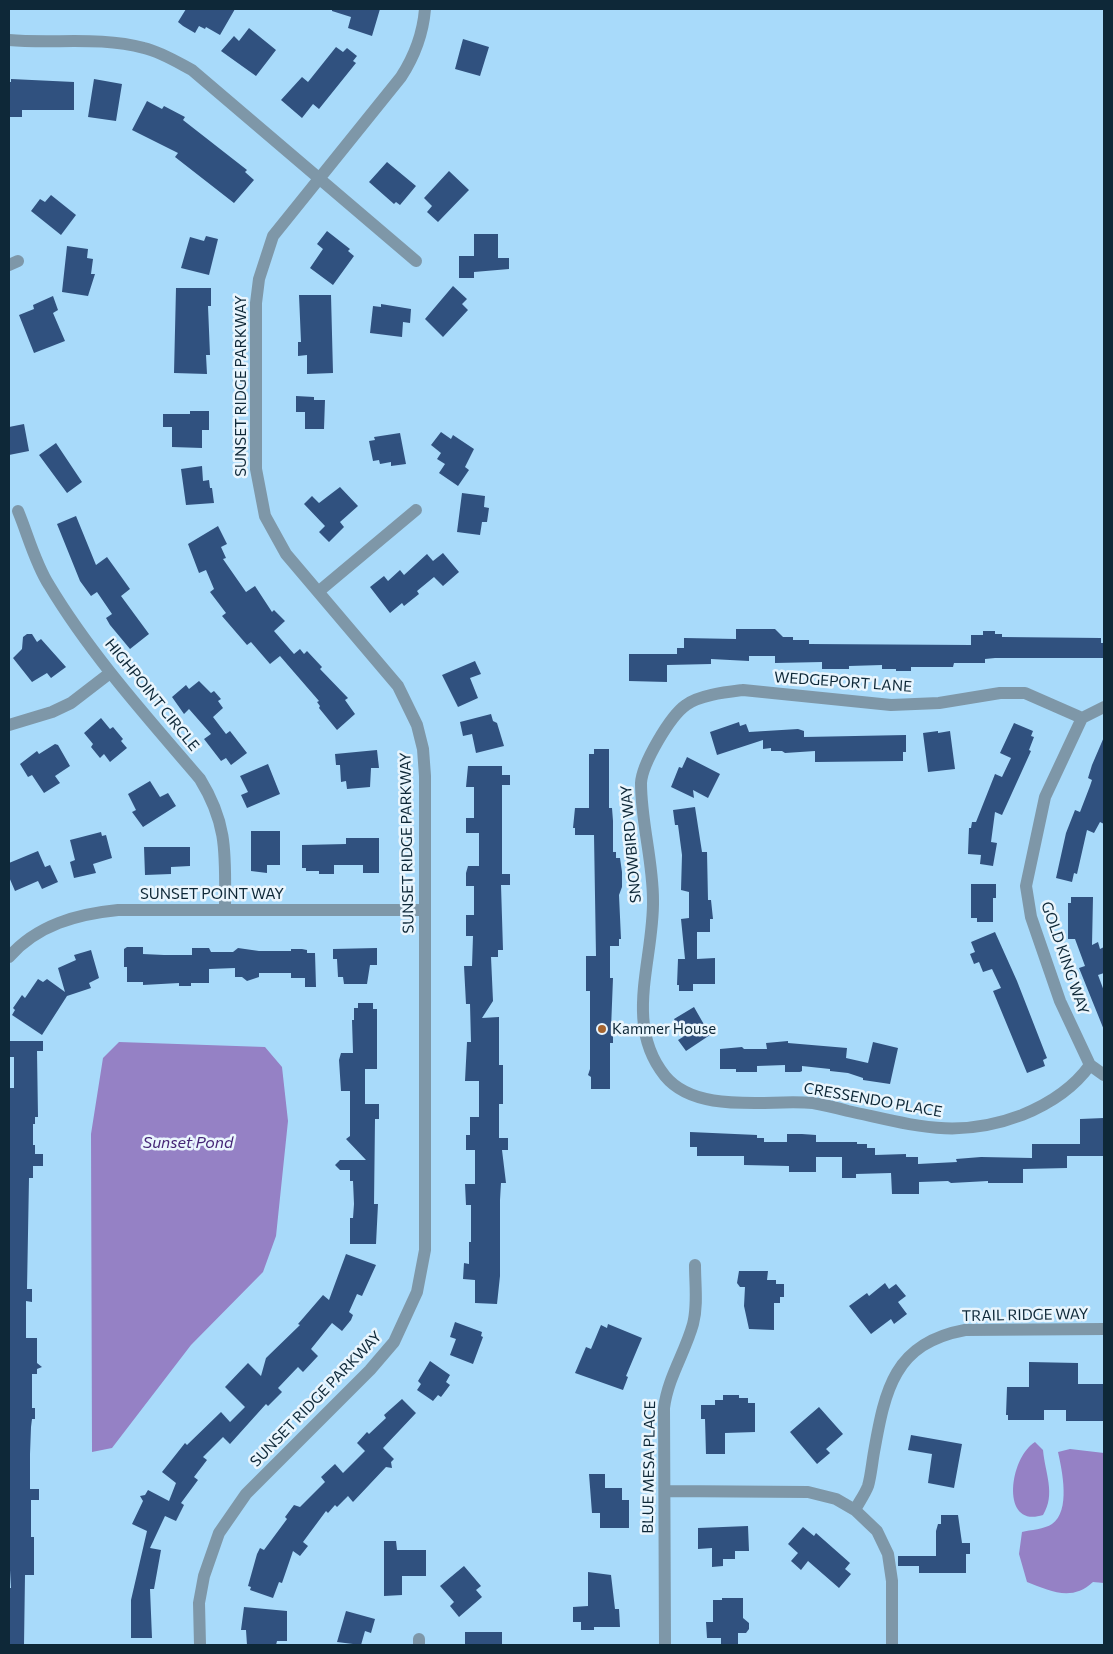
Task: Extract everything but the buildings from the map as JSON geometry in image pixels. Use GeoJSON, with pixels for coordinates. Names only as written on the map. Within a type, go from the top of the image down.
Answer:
{"type":"FeatureCollection","features":[{"type":"Feature","properties":{"kind":"street","name":"SUNSET RIDGE PARKWAY"},"geometry":{"type":"LineString","coordinates":[[200,1645],[200,1603],[204,1576],[219,1533],[246,1494],[370,1370],[394,1342],[417,1292],[425,1250],[425,776],[423,749],[417,725],[398,686],[318,592],[275,537],[265,516],[259,495],[256,469],[256,303],[259,279],[272,236],[401,78],[410,64],[418,42],[425,9]]}},
{"type":"Feature","properties":{"kind":"street"},"geometry":{"type":"LineString","coordinates":[[9,40],[107,42],[145,48],[166,56],[192,70],[416,261]]}},
{"type":"Feature","properties":{"kind":"street"},"geometry":{"type":"LineString","coordinates":[[318,592],[416,510]]}},
{"type":"Feature","properties":{"kind":"street","name":"HIGHPOINT CIRCLE"},"geometry":{"type":"LineString","coordinates":[[18,511],[48,583],[110,673],[200,779],[216,808],[222,826],[225,846],[225,910]]}},
{"type":"Feature","properties":{"kind":"street"},"geometry":{"type":"LineString","coordinates":[[9,725],[52,712],[71,703],[110,673]]}},
{"type":"Feature","properties":{"kind":"street","name":"WEDGEPORT LANE"},"geometry":{"type":"LineString","coordinates":[[668,726],[686,704],[721,692],[742,690],[891,705],[939,703],[1000,693],[1025,693],[1082,718]]}},
{"type":"Feature","properties":{"kind":"street"},"geometry":{"type":"LineString","coordinates":[[1082,718],[1104,707]]}},
{"type":"Feature","properties":{"kind":"street","name":"GOLD KING WAY"},"geometry":{"type":"LineString","coordinates":[[1082,718],[1045,797],[1026,886],[1031,917],[1060,1001],[1090,1065]]}},
{"type":"Feature","properties":{"kind":"street","name":"SNOWBIRD WAY"},"geometry":{"type":"LineString","coordinates":[[667,1078],[646,1042],[641,1011],[654,900],[651,865],[642,810],[641,779],[651,755],[668,726]]}},
{"type":"Feature","properties":{"kind":"street","name":"SUNSET POINT WAY"},"geometry":{"type":"LineString","coordinates":[[10,954],[37,933],[56,923],[94,912],[118,910],[425,910]]}},
{"type":"Feature","properties":{"kind":"street"},"geometry":{"type":"LineString","coordinates":[[1090,1065],[1104,1075]]}},
{"type":"Feature","properties":{"kind":"street","name":"CRESSENDO PLACE"},"geometry":{"type":"LineString","coordinates":[[667,1078],[682,1089],[714,1102],[814,1104],[905,1124],[943,1130],[976,1128],[1008,1120],[1040,1107],[1078,1082],[1090,1065]]}},
{"type":"Feature","properties":{"kind":"street","name":"BLUE MESA PLACE"},"geometry":{"type":"LineString","coordinates":[[665,1645],[664,1408],[667,1388],[693,1326],[696,1312],[695,1266]]}},
{"type":"Feature","properties":{"kind":"street","name":"TRAIL RIDGE WAY"},"geometry":{"type":"LineString","coordinates":[[855,1510],[868,1486],[882,1408],[888,1388],[897,1371],[910,1355],[926,1342],[945,1334],[964,1330],[1104,1329]]}},
{"type":"Feature","properties":{"kind":"street"},"geometry":{"type":"LineString","coordinates":[[664,1491],[808,1492],[836,1499],[855,1510],[877,1531],[888,1554],[892,1581],[892,1645]]}},
{"type":"Feature","properties":{"kind":"water","name":"Sunset Pond"},"geometry":{"type":"Polygon","coordinates":[[[119,1042],[265,1047],[282,1067],[288,1121],[276,1236],[263,1272],[191,1345],[112,1448],[92,1452],[91,1134],[103,1058],[119,1042]]]}},
{"type":"Feature","properties":{"kind":"water"},"geometry":{"type":"Polygon","coordinates":[[[1035,1442],[1043,1450],[1049,1483],[1049,1499],[1043,1515],[1029,1517],[1020,1512],[1015,1502],[1013,1490],[1019,1462],[1026,1450],[1035,1442]]]}},
{"type":"Feature","properties":{"kind":"water"},"geometry":{"type":"Polygon","coordinates":[[[1070,1449],[1104,1453],[1104,1583],[1093,1582],[1077,1592],[1061,1593],[1027,1582],[1019,1554],[1022,1532],[1049,1526],[1058,1518],[1062,1510],[1064,1490],[1058,1452],[1070,1449]]]}},
{"type":"Feature","properties":{"kind":"place","name":"Kammer House"},"geometry":{"type":"Point","coordinates":[602,1029]}}]}
